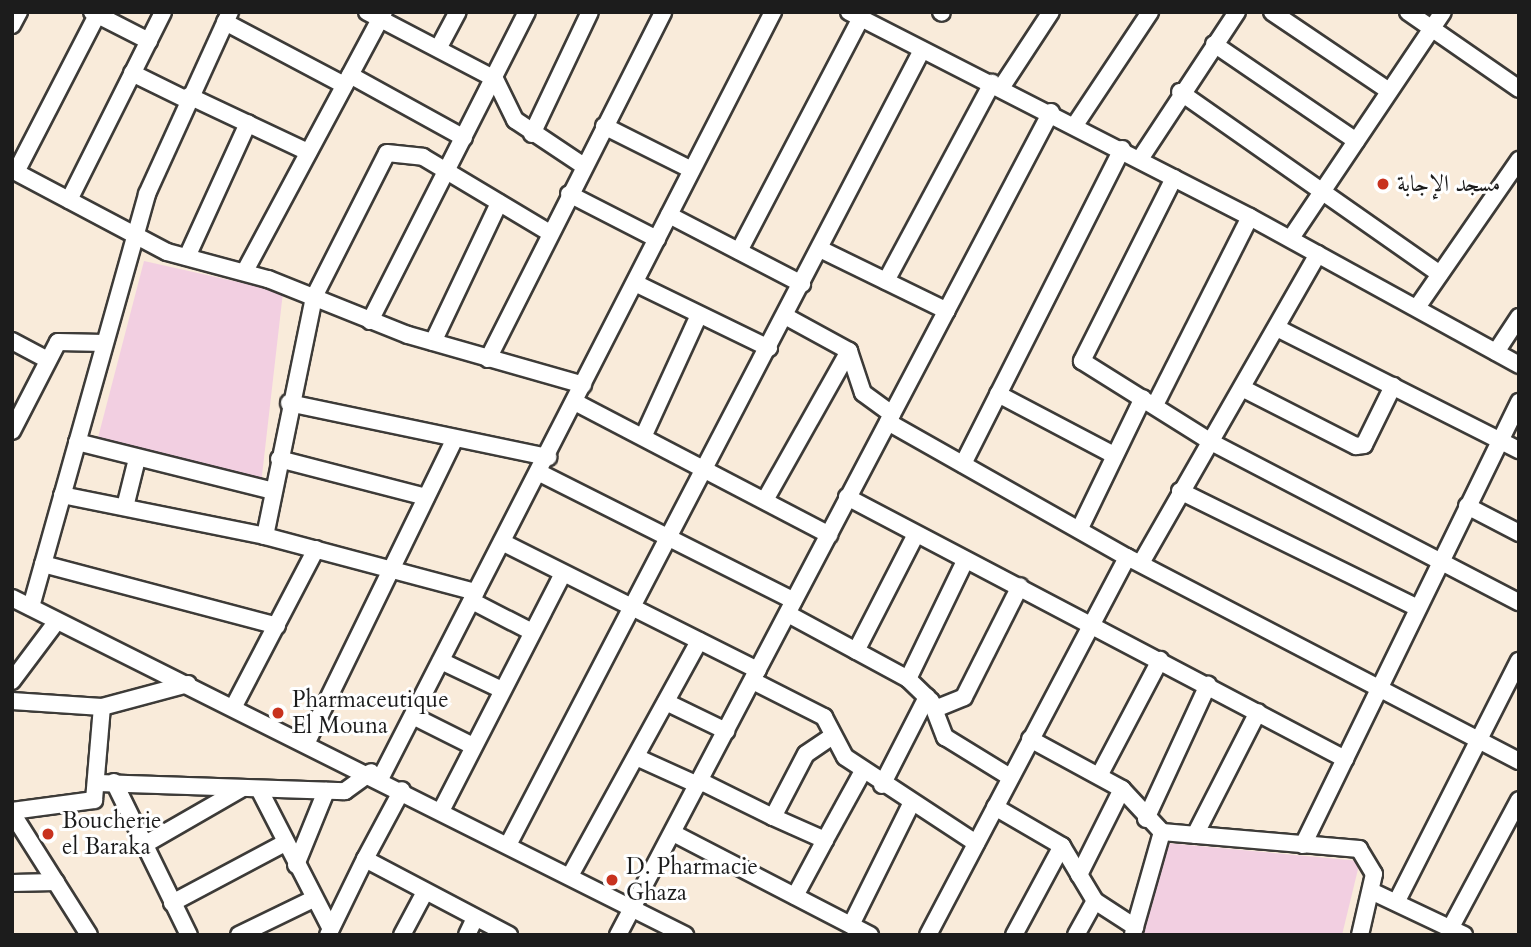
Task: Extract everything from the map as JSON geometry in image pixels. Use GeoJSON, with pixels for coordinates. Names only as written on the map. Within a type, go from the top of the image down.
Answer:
{"type":"FeatureCollection","features":[{"type":"Feature","properties":{"kind":"street"},"geometry":{"type":"LineString","coordinates":[[12,25],[19,12]]}},
{"type":"Feature","properties":{"kind":"street"},"geometry":{"type":"LineString","coordinates":[[69,200],[163,12]]}},
{"type":"Feature","properties":{"kind":"street"},"geometry":{"type":"LineString","coordinates":[[439,47],[458,12]]}},
{"type":"Feature","properties":{"kind":"street"},"geometry":{"type":"LineString","coordinates":[[370,321],[527,12]]}},
{"type":"Feature","properties":{"kind":"street"},"geometry":{"type":"LineString","coordinates":[[532,134],[590,12]]}},
{"type":"Feature","properties":{"kind":"street"},"geometry":{"type":"LineString","coordinates":[[488,359],[663,12]]}},
{"type":"Feature","properties":{"kind":"street"},"geometry":{"type":"LineString","coordinates":[[106,782],[326,791],[353,788],[376,775],[413,716],[540,473],[773,12]]}},
{"type":"Feature","properties":{"kind":"street"},"geometry":{"type":"LineString","coordinates":[[886,281],[997,85],[1051,12]]}},
{"type":"Feature","properties":{"kind":"street"},"geometry":{"type":"LineString","coordinates":[[1075,125],[1150,12]]}},
{"type":"Feature","properties":{"kind":"street"},"geometry":{"type":"LineString","coordinates":[[1140,159],[1181,92],[1237,12]]}},
{"type":"Feature","properties":{"kind":"street"},"geometry":{"type":"LineString","coordinates":[[1272,12],[1389,91]]}},
{"type":"Feature","properties":{"kind":"street"},"geometry":{"type":"LineString","coordinates":[[1408,12],[1519,89]]}},
{"type":"Feature","properties":{"kind":"street"},"geometry":{"type":"LineString","coordinates":[[1291,238],[1443,12]]}},
{"type":"Feature","properties":{"kind":"street"},"geometry":{"type":"LineString","coordinates":[[149,41],[94,14],[14,171],[134,235],[187,257],[244,271],[370,321],[433,342],[583,385]]}},
{"type":"Feature","properties":{"kind":"street"},"geometry":{"type":"LineString","coordinates":[[244,271],[347,80],[377,15],[495,79],[515,120],[532,134],[584,166]]}},
{"type":"Feature","properties":{"kind":"street"},"geometry":{"type":"LineString","coordinates":[[739,251],[855,15],[1051,112],[1291,238],[1418,306],[1519,365]]}},
{"type":"Feature","properties":{"kind":"street"},"geometry":{"type":"LineString","coordinates":[[31,607],[134,235],[188,98],[227,17],[464,138]]}},
{"type":"Feature","properties":{"kind":"street"},"geometry":{"type":"LineString","coordinates":[[1214,44],[1356,141]]}},
{"type":"Feature","properties":{"kind":"street"},"geometry":{"type":"LineString","coordinates":[[509,843],[922,50]]}},
{"type":"Feature","properties":{"kind":"street"},"geometry":{"type":"LineString","coordinates":[[132,73],[308,152]]}},
{"type":"Feature","properties":{"kind":"street"},"geometry":{"type":"LineString","coordinates":[[1181,92],[1440,274]]}},
{"type":"Feature","properties":{"kind":"street"},"geometry":{"type":"LineString","coordinates":[[618,935],[1051,112]]}},
{"type":"Feature","properties":{"kind":"street"},"geometry":{"type":"LineString","coordinates":[[187,257],[248,123]]}},
{"type":"Feature","properties":{"kind":"street"},"geometry":{"type":"LineString","coordinates":[[604,126],[692,170]]}},
{"type":"Feature","properties":{"kind":"street"},"geometry":{"type":"LineString","coordinates":[[963,464],[1122,149]]}},
{"type":"Feature","properties":{"kind":"street"},"geometry":{"type":"LineString","coordinates":[[265,536],[289,403],[314,297],[387,153],[414,154],[550,233]]}},
{"type":"Feature","properties":{"kind":"street"},"geometry":{"type":"LineString","coordinates":[[1418,306],[1519,160]]}},
{"type":"Feature","properties":{"kind":"street"},"geometry":{"type":"LineString","coordinates":[[1174,178],[1082,361],[1211,442],[1439,556],[1519,603]]}},
{"type":"Feature","properties":{"kind":"street"},"geometry":{"type":"LineString","coordinates":[[569,194],[657,239]]}},
{"type":"Feature","properties":{"kind":"street"},"geometry":{"type":"LineString","coordinates":[[433,342],[499,202]]}},
{"type":"Feature","properties":{"kind":"street"},"geometry":{"type":"LineString","coordinates":[[669,215],[802,284]]}},
{"type":"Feature","properties":{"kind":"street"},"geometry":{"type":"LineString","coordinates":[[1081,526],[1112,454],[1149,401],[1250,217]]}},
{"type":"Feature","properties":{"kind":"street"},"geometry":{"type":"LineString","coordinates":[[820,249],[947,311]]}},
{"type":"Feature","properties":{"kind":"street"},"geometry":{"type":"LineString","coordinates":[[928,935],[1091,623],[1211,442],[1318,254]]}},
{"type":"Feature","properties":{"kind":"street"},"geometry":{"type":"LineString","coordinates":[[635,283],[769,348]]}},
{"type":"Feature","properties":{"kind":"street"},"geometry":{"type":"LineString","coordinates":[[644,435],[699,315]]}},
{"type":"Feature","properties":{"kind":"street"},"geometry":{"type":"LineString","coordinates":[[785,316],[849,351],[863,393],[890,418],[963,464],[1081,526],[1134,560],[1379,684],[1519,761]]}},
{"type":"Feature","properties":{"kind":"street"},"geometry":{"type":"LineString","coordinates":[[1496,352],[1519,317]]}},
{"type":"Feature","properties":{"kind":"street"},"geometry":{"type":"LineString","coordinates":[[1277,328],[1519,450]]}},
{"type":"Feature","properties":{"kind":"street"},"geometry":{"type":"LineString","coordinates":[[12,432],[47,359],[65,339],[104,343]]}},
{"type":"Feature","properties":{"kind":"street"},"geometry":{"type":"LineString","coordinates":[[12,341],[47,359]]}},
{"type":"Feature","properties":{"kind":"street"},"geometry":{"type":"LineString","coordinates":[[765,500],[849,351]]}},
{"type":"Feature","properties":{"kind":"street"},"geometry":{"type":"LineString","coordinates":[[1242,388],[1356,446],[1364,445],[1393,386]]}},
{"type":"Feature","properties":{"kind":"street"},"geometry":{"type":"LineString","coordinates":[[998,394],[1112,454]]}},
{"type":"Feature","properties":{"kind":"street"},"geometry":{"type":"LineString","coordinates":[[575,402],[644,435],[829,535]]}},
{"type":"Feature","properties":{"kind":"street"},"geometry":{"type":"LineString","coordinates":[[1303,845],[1439,556],[1519,402]]}},
{"type":"Feature","properties":{"kind":"street"},"geometry":{"type":"LineString","coordinates":[[289,403],[548,457]]}},
{"type":"Feature","properties":{"kind":"street"},"geometry":{"type":"LineString","coordinates":[[307,742],[455,439]]}},
{"type":"Feature","properties":{"kind":"street"},"geometry":{"type":"LineString","coordinates":[[77,442],[273,491]]}},
{"type":"Feature","properties":{"kind":"street"},"geometry":{"type":"LineString","coordinates":[[279,458],[426,497]]}},
{"type":"Feature","properties":{"kind":"street"},"geometry":{"type":"LineString","coordinates":[[125,508],[137,459]]}},
{"type":"Feature","properties":{"kind":"street"},"geometry":{"type":"LineString","coordinates":[[540,473],[670,537],[791,608],[856,651],[908,679],[931,703],[945,737],[1010,777]]}},
{"type":"Feature","properties":{"kind":"street"},"geometry":{"type":"LineString","coordinates":[[1180,491],[1415,606]]}},
{"type":"Feature","properties":{"kind":"street"},"geometry":{"type":"LineString","coordinates":[[62,495],[265,536],[391,569],[474,597],[532,632]]}},
{"type":"Feature","properties":{"kind":"street"},"geometry":{"type":"LineString","coordinates":[[847,497],[915,536],[1020,586],[1345,759]]}},
{"type":"Feature","properties":{"kind":"street"},"geometry":{"type":"LineString","coordinates":[[1467,506],[1519,533]]}},
{"type":"Feature","properties":{"kind":"street"},"geometry":{"type":"LineString","coordinates":[[856,651],[915,536]]}},
{"type":"Feature","properties":{"kind":"street"},"geometry":{"type":"LineString","coordinates":[[502,542],[699,641],[824,717],[831,737],[863,771],[910,806],[976,843]]}},
{"type":"Feature","properties":{"kind":"street"},"geometry":{"type":"LineString","coordinates":[[234,706],[316,549]]}},
{"type":"Feature","properties":{"kind":"street"},"geometry":{"type":"LineString","coordinates":[[908,679],[965,561]]}},
{"type":"Feature","properties":{"kind":"street"},"geometry":{"type":"LineString","coordinates":[[43,564],[277,626]]}},
{"type":"Feature","properties":{"kind":"street"},"geometry":{"type":"LineString","coordinates":[[442,808],[500,689],[563,574]]}},
{"type":"Feature","properties":{"kind":"street"},"geometry":{"type":"LineString","coordinates":[[882,785],[931,703],[964,697],[1020,586]]}},
{"type":"Feature","properties":{"kind":"street"},"geometry":{"type":"LineString","coordinates":[[12,598],[442,808],[685,935]]}},
{"type":"Feature","properties":{"kind":"street"},"geometry":{"type":"LineString","coordinates":[[12,681],[57,621]]}},
{"type":"Feature","properties":{"kind":"street"},"geometry":{"type":"LineString","coordinates":[[571,874],[699,641]]}},
{"type":"Feature","properties":{"kind":"street"},"geometry":{"type":"LineString","coordinates":[[1100,774],[1160,660]]}},
{"type":"Feature","properties":{"kind":"street"},"geometry":{"type":"LineString","coordinates":[[441,661],[500,689]]}},
{"type":"Feature","properties":{"kind":"street"},"geometry":{"type":"LineString","coordinates":[[1398,899],[1519,661]]}},
{"type":"Feature","properties":{"kind":"street"},"geometry":{"type":"LineString","coordinates":[[12,701],[102,707],[188,684]]}},
{"type":"Feature","properties":{"kind":"street"},"geometry":{"type":"LineString","coordinates":[[1146,819],[1208,685]]}},
{"type":"Feature","properties":{"kind":"street"},"geometry":{"type":"LineString","coordinates":[[666,702],[726,731]]}},
{"type":"Feature","properties":{"kind":"street"},"geometry":{"type":"LineString","coordinates":[[102,707],[106,782],[188,935]]}},
{"type":"Feature","properties":{"kind":"street"},"geometry":{"type":"LineString","coordinates":[[1195,835],[1258,712]]}},
{"type":"Feature","properties":{"kind":"street"},"geometry":{"type":"LineString","coordinates":[[413,716],[473,746]]}},
{"type":"Feature","properties":{"kind":"street"},"geometry":{"type":"LineString","coordinates":[[773,817],[806,754],[831,737]]}},
{"type":"Feature","properties":{"kind":"street"},"geometry":{"type":"LineString","coordinates":[[1030,739],[1100,774],[1122,789],[1146,819],[1162,832],[1303,845],[1367,854],[1374,874],[1360,935]]}},
{"type":"Feature","properties":{"kind":"street"},"geometry":{"type":"LineString","coordinates":[[636,757],[825,840]]}},
{"type":"Feature","properties":{"kind":"street"},"geometry":{"type":"LineString","coordinates":[[795,896],[863,771]]}},
{"type":"Feature","properties":{"kind":"street"},"geometry":{"type":"LineString","coordinates":[[89,935],[12,812],[86,805],[106,782]]}},
{"type":"Feature","properties":{"kind":"street"},"geometry":{"type":"LineString","coordinates":[[142,846],[241,789]]}},
{"type":"Feature","properties":{"kind":"street"},"geometry":{"type":"LineString","coordinates":[[259,789],[329,932]]}},
{"type":"Feature","properties":{"kind":"street"},"geometry":{"type":"LineString","coordinates":[[1079,875],[1122,789]]}},
{"type":"Feature","properties":{"kind":"street"},"geometry":{"type":"LineString","coordinates":[[329,932],[402,790]]}},
{"type":"Feature","properties":{"kind":"street"},"geometry":{"type":"LineString","coordinates":[[296,865],[326,791]]}},
{"type":"Feature","properties":{"kind":"street"},"geometry":{"type":"LineString","coordinates":[[1371,891],[1398,899],[1458,931],[1519,800]]}},
{"type":"Feature","properties":{"kind":"street"},"geometry":{"type":"LineString","coordinates":[[851,925],[910,806]]}},
{"type":"Feature","properties":{"kind":"street"},"geometry":{"type":"LineString","coordinates":[[995,807],[1062,846],[1095,901],[1134,931],[1162,832]]}},
{"type":"Feature","properties":{"kind":"street"},"geometry":{"type":"LineString","coordinates":[[673,833],[870,935]]}},
{"type":"Feature","properties":{"kind":"street"},"geometry":{"type":"LineString","coordinates":[[172,903],[285,843]]}},
{"type":"Feature","properties":{"kind":"street"},"geometry":{"type":"LineString","coordinates":[[1014,935],[1062,846]]}},
{"type":"Feature","properties":{"kind":"street"},"geometry":{"type":"LineString","coordinates":[[365,859],[509,935]]}},
{"type":"Feature","properties":{"kind":"street"},"geometry":{"type":"LineString","coordinates":[[12,883],[56,882]]}},
{"type":"Feature","properties":{"kind":"street"},"geometry":{"type":"LineString","coordinates":[[402,935],[425,892]]}},
{"type":"Feature","properties":{"kind":"street"},"geometry":{"type":"LineString","coordinates":[[239,935],[313,899]]}},
{"type":"Feature","properties":{"kind":"street"},"geometry":{"type":"LineString","coordinates":[[1076,935],[1095,901]]}},
{"type":"Feature","properties":{"kind":"street"},"geometry":{"type":"LineString","coordinates":[[467,935],[475,918]]}},
{"type":"Feature","properties":{"kind":"shaded area"},"geometry":{"type":"Polygon","coordinates":[[[144,261],[283,292],[261,484],[94,453],[144,261]]]}},
{"type":"Feature","properties":{"kind":"shaded area"},"geometry":{"type":"Polygon","coordinates":[[[1166,843],[1360,861],[1342,935],[1140,935],[1166,843]]]}},
{"type":"Feature","properties":{"kind":"place","name":"مسجد الإجابة"},"geometry":{"type":"Point","coordinates":[1383,184]}},
{"type":"Feature","properties":{"kind":"place","name":"Pharmaceutique El Mouna"},"geometry":{"type":"Point","coordinates":[278,713]}},
{"type":"Feature","properties":{"kind":"place","name":"Boucherie el Baraka"},"geometry":{"type":"Point","coordinates":[48,834]}},
{"type":"Feature","properties":{"kind":"place","name":"D. Pharmacie Ghaza"},"geometry":{"type":"Point","coordinates":[612,880]}}]}
